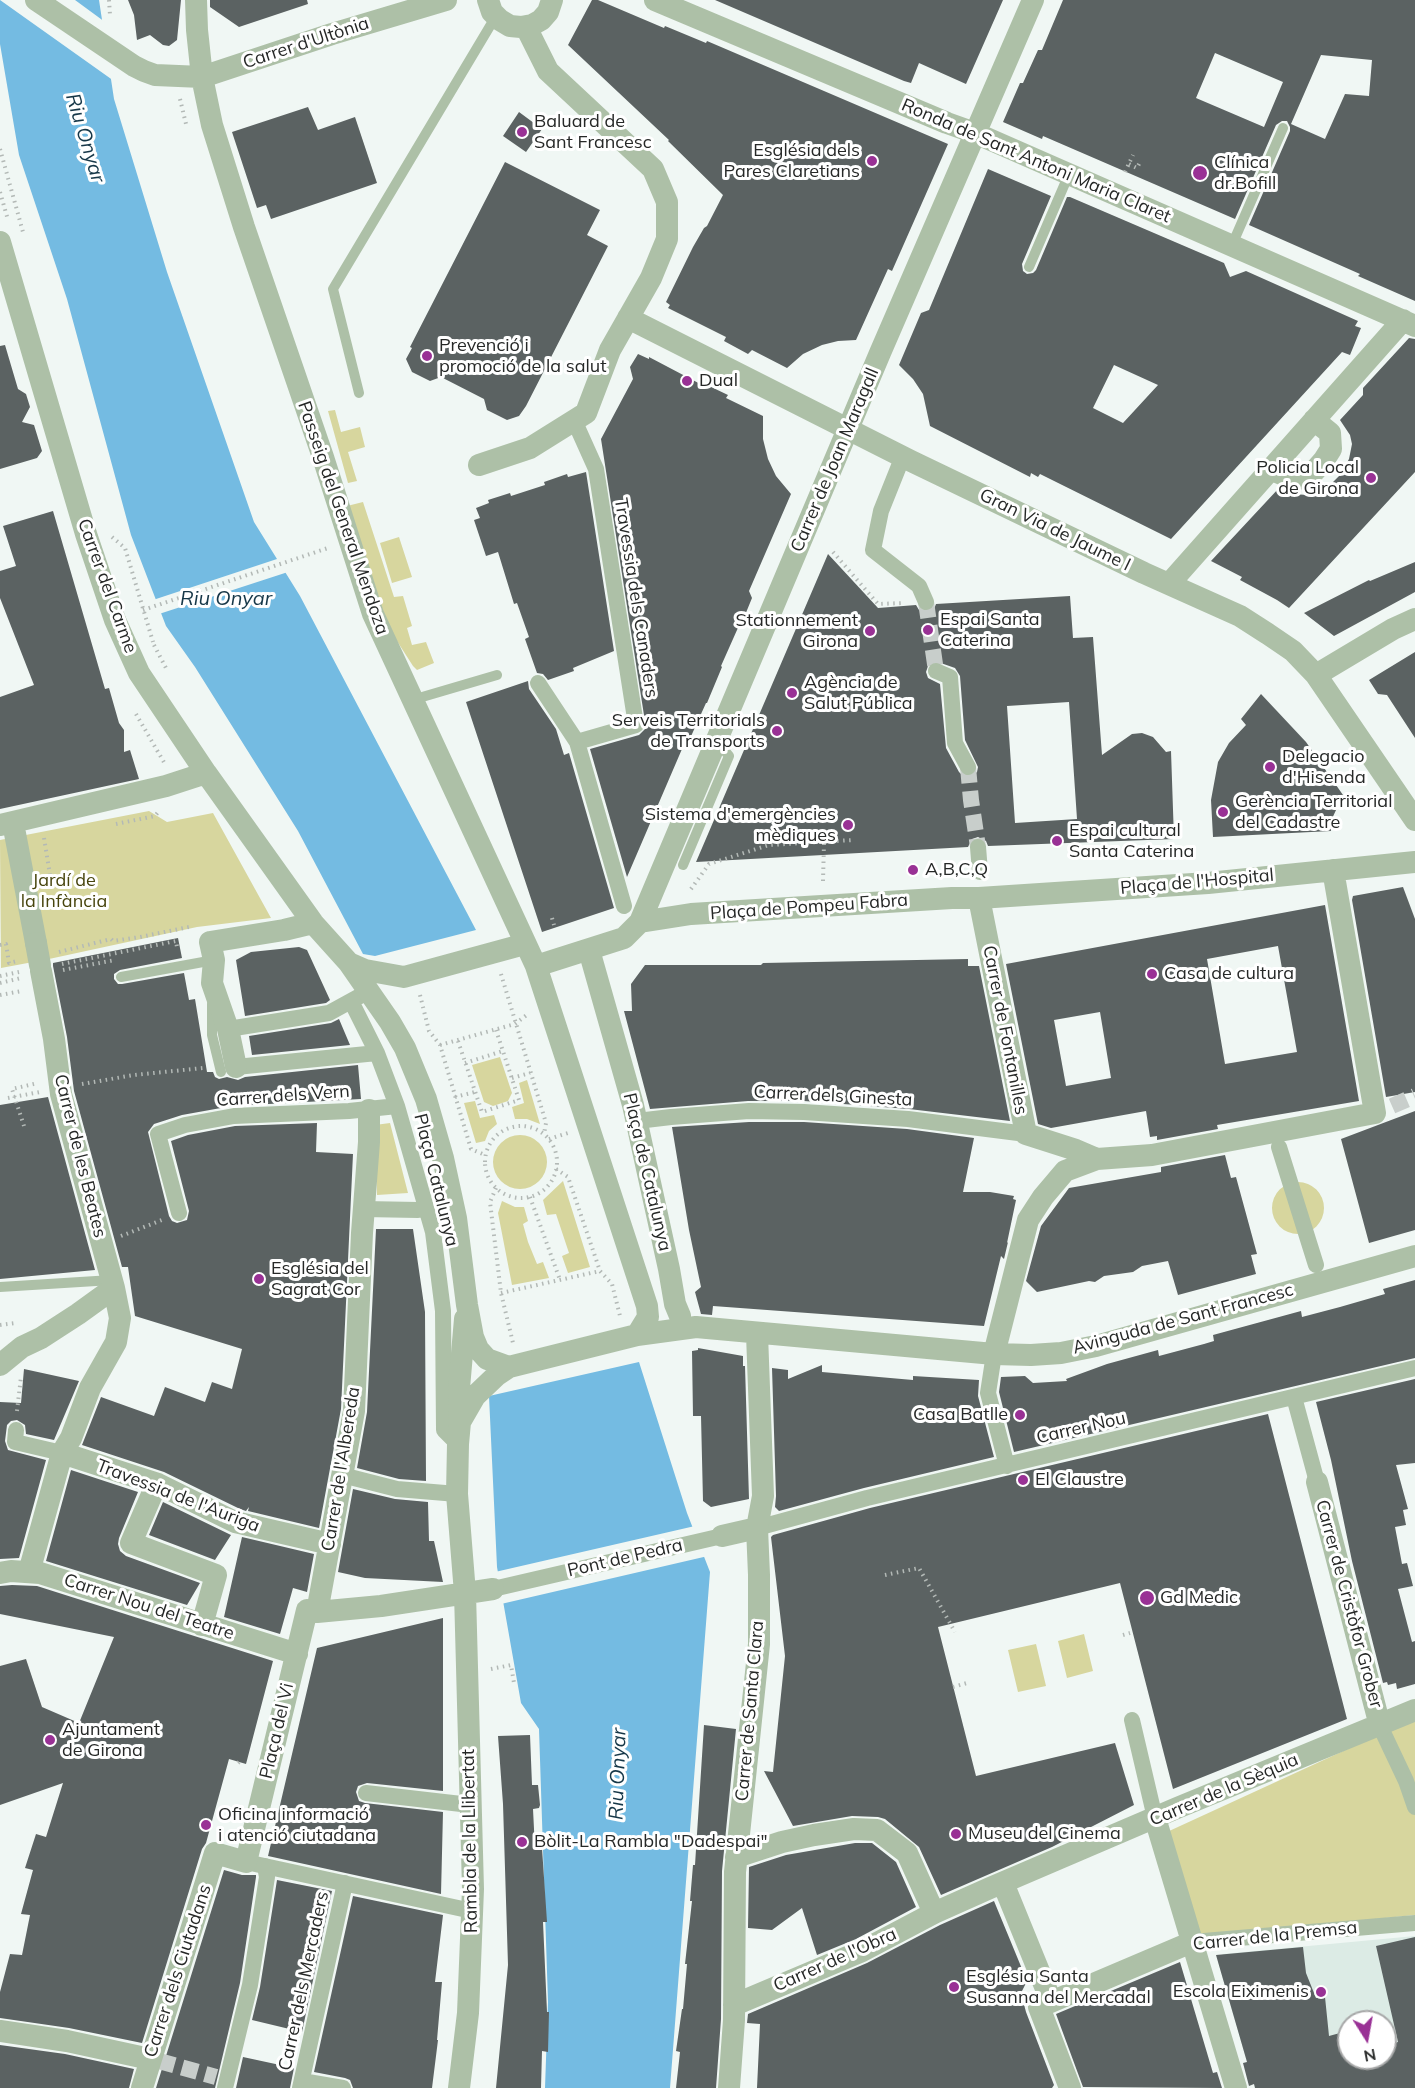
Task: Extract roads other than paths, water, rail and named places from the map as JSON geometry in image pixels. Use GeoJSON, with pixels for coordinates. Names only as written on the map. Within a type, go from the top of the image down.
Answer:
{"type":"FeatureCollection","features":[{"type":"Feature","properties":{"kind":"street"},"geometry":{"type":"LineString","coordinates":[[36,0],[134,66],[155,75],[202,77]]}},
{"type":"Feature","properties":{"kind":"street","name":"Passeig del General Mendoza"},"geometry":{"type":"LineString","coordinates":[[196,0],[202,77],[212,125],[373,614],[525,944]]}},
{"type":"Feature","properties":{"kind":"street","name":"Carrer d'Ultònia"},"geometry":{"type":"LineString","coordinates":[[202,77],[332,34],[446,0]]}},
{"type":"Feature","properties":{"kind":"street"},"geometry":{"type":"LineString","coordinates":[[492,8],[510,26],[526,27],[541,20],[548,12],[552,0]]}},
{"type":"Feature","properties":{"kind":"street","name":"Ronda de Sant Antoni Maria Claret"},"geometry":{"type":"LineString","coordinates":[[654,0],[975,133],[1409,323]]}},
{"type":"Feature","properties":{"kind":"street","name":"Carrer de Joan Maragall"},"geometry":{"type":"LineString","coordinates":[[632,914],[715,739],[1033,0]]}},
{"type":"Feature","properties":{"kind":"street"},"geometry":{"type":"LineString","coordinates":[[479,465],[530,448],[586,413],[610,350],[651,278],[667,239],[667,202],[653,169],[548,71],[526,27]]}},
{"type":"Feature","properties":{"kind":"street","name":"Carrer del Carme"},"geometry":{"type":"LineString","coordinates":[[0,242],[86,534],[115,620],[139,673],[206,773],[313,923]]}},
{"type":"Feature","properties":{"kind":"street","name":"Gran Via de Jaume I"},"geometry":{"type":"LineString","coordinates":[[628,318],[903,456],[1250,622],[1293,651],[1316,675],[1415,820]]}},
{"type":"Feature","properties":{"kind":"street"},"geometry":{"type":"LineString","coordinates":[[1169,584],[1314,420],[1409,323]]}},
{"type":"Feature","properties":{"kind":"street","name":"Travessia dels Canaders"},"geometry":{"type":"LineString","coordinates":[[574,420],[596,469],[636,725],[577,742]]}},
{"type":"Feature","properties":{"kind":"street"},"geometry":{"type":"LineString","coordinates":[[1270,469],[1294,480],[1311,475],[1331,449],[1330,433],[1314,420]]}},
{"type":"Feature","properties":{"kind":"street"},"geometry":{"type":"LineString","coordinates":[[903,456],[881,511],[873,550],[920,586],[926,602]]}},
{"type":"Feature","properties":{"kind":"street"},"geometry":{"type":"LineString","coordinates":[[1316,675],[1415,619]]}},
{"type":"Feature","properties":{"kind":"street"},"geometry":{"type":"LineString","coordinates":[[936,671],[950,677],[956,743],[968,767]]}},
{"type":"Feature","properties":{"kind":"street"},"geometry":{"type":"LineString","coordinates":[[536,966],[624,938],[632,914],[577,742],[538,683]]}},
{"type":"Feature","properties":{"kind":"street"},"geometry":{"type":"LineString","coordinates":[[6,824],[166,786],[206,773]]}},
{"type":"Feature","properties":{"kind":"street","name":"Carrer de les Beates"},"geometry":{"type":"LineString","coordinates":[[6,824],[54,1039],[61,1095],[112,1279],[120,1318],[116,1342],[90,1388],[71,1438],[62,1453],[28,1572]]}},
{"type":"Feature","properties":{"kind":"street"},"geometry":{"type":"LineString","coordinates":[[978,847],[980,872]]}},
{"type":"Feature","properties":{"kind":"street","name":"Plaça de l'Hospital"},"geometry":{"type":"LineString","coordinates":[[979,898],[1208,883],[1415,862]]}},
{"type":"Feature","properties":{"kind":"street"},"geometry":{"type":"LineString","coordinates":[[1007,1466],[988,1393],[994,1354],[1028,1220],[1043,1197],[1065,1171],[1097,1159],[1152,1155],[1375,1113],[1334,870]]}},
{"type":"Feature","properties":{"kind":"street","name":"Plaça de Pompeu Fabra"},"geometry":{"type":"LineString","coordinates":[[632,914],[691,914],[979,898]]}},
{"type":"Feature","properties":{"kind":"street","name":"Carrer de Fontanilles"},"geometry":{"type":"LineString","coordinates":[[979,898],[1026,1134],[1097,1159]]}},
{"type":"Feature","properties":{"kind":"street"},"geometry":{"type":"LineString","coordinates":[[376,1053],[228,1069],[228,1029],[212,983],[214,960],[210,942],[313,923],[349,963],[360,996],[390,1022],[417,1075],[435,1129],[456,1218],[466,1305],[473,1337],[478,1349],[487,1359],[508,1367]]}},
{"type":"Feature","properties":{"kind":"street"},"geometry":{"type":"LineString","coordinates":[[390,1022],[390,1001],[411,983],[525,944]]}},
{"type":"Feature","properties":{"kind":"street","name":"Plaça de Catalunya"},"geometry":{"type":"LineString","coordinates":[[525,944],[536,966],[550,1007],[647,1306],[648,1317],[628,1328]]}},
{"type":"Feature","properties":{"kind":"street","name":"Plaça de Catalunya"},"geometry":{"type":"LineString","coordinates":[[589,950],[637,1121],[675,1304],[688,1322]]}},
{"type":"Feature","properties":{"kind":"street"},"geometry":{"type":"LineString","coordinates":[[349,963],[411,983]]}},
{"type":"Feature","properties":{"kind":"street"},"geometry":{"type":"LineString","coordinates":[[228,1029],[329,1013],[360,996]]}},
{"type":"Feature","properties":{"kind":"street","name":"Plaça Catalunya"},"geometry":{"type":"LineString","coordinates":[[360,996],[376,1053],[397,1106],[433,1232],[443,1311],[444,1430],[459,1433]]}},
{"type":"Feature","properties":{"kind":"street","name":"Carrer dels Vern"},"geometry":{"type":"LineString","coordinates":[[179,1213],[158,1134],[185,1125],[234,1116],[369,1110],[397,1106]]}},
{"type":"Feature","properties":{"kind":"street","name":"Carrer de l'Albereda"},"geometry":{"type":"LineString","coordinates":[[317,1612],[354,1411],[369,1110]]}},
{"type":"Feature","properties":{"kind":"street","name":"Carrer dels Ginesta"},"geometry":{"type":"LineString","coordinates":[[637,1121],[749,1111],[804,1112],[908,1119],[1026,1134]]}},
{"type":"Feature","properties":{"kind":"street"},"geometry":{"type":"LineString","coordinates":[[1279,1147],[1316,1265]]}},
{"type":"Feature","properties":{"kind":"street"},"geometry":{"type":"LineString","coordinates":[[364,1209],[418,1210]]}},
{"type":"Feature","properties":{"kind":"street","name":"Avinguda de Sant Francesc"},"geometry":{"type":"LineString","coordinates":[[688,1322],[757,1334],[994,1354],[1051,1354],[1096,1346],[1415,1256]]}},
{"type":"Feature","properties":{"kind":"street"},"geometry":{"type":"LineString","coordinates":[[639,1277],[688,1322]]}},
{"type":"Feature","properties":{"kind":"street"},"geometry":{"type":"LineString","coordinates":[[0,1365],[21,1347],[41,1338],[69,1320],[112,1279]]}},
{"type":"Feature","properties":{"kind":"street"},"geometry":{"type":"LineString","coordinates":[[465,1593],[457,1494],[461,1355],[466,1305]]}},
{"type":"Feature","properties":{"kind":"street"},"geometry":{"type":"LineString","coordinates":[[459,1433],[474,1396],[508,1367],[628,1328],[688,1322]]}},
{"type":"Feature","properties":{"kind":"street","name":"Carrer de Santa Clara"},"geometry":{"type":"LineString","coordinates":[[729,2088],[734,2005],[736,1857],[759,1644],[757,1528],[763,1496],[757,1334]]}},
{"type":"Feature","properties":{"kind":"street","name":"Carrer Nou"},"geometry":{"type":"LineString","coordinates":[[757,1528],[867,1498],[1415,1368]]}},
{"type":"Feature","properties":{"kind":"street","name":"Carrer de Cristòfor Grober"},"geometry":{"type":"LineString","coordinates":[[1294,1397],[1380,1726],[1407,1781],[1415,1807]]}},
{"type":"Feature","properties":{"kind":"street","name":"Travessia de l'Auriga"},"geometry":{"type":"LineString","coordinates":[[16,1430],[15,1442],[62,1453],[156,1485],[235,1521],[330,1544]]}},
{"type":"Feature","properties":{"kind":"street"},"geometry":{"type":"LineString","coordinates":[[342,1476],[397,1489],[457,1494]]}},
{"type":"Feature","properties":{"kind":"street"},"geometry":{"type":"LineString","coordinates":[[156,1485],[131,1543],[216,1575],[202,1625]]}},
{"type":"Feature","properties":{"kind":"street","name":"Pont de Pedra"},"geometry":{"type":"LineString","coordinates":[[492,1589],[757,1528]]}},
{"type":"Feature","properties":{"kind":"street","name":"Carrer Nou del Teatre"},"geometry":{"type":"LineString","coordinates":[[0,1573],[11,1571],[40,1573],[297,1654]]}},
{"type":"Feature","properties":{"kind":"street"},"geometry":{"type":"LineString","coordinates":[[317,1612],[381,1606],[492,1589]]}},
{"type":"Feature","properties":{"kind":"street","name":"Rambla de la Llibertat"},"geometry":{"type":"LineString","coordinates":[[459,2088],[468,2013],[472,1911],[465,1593]]}},
{"type":"Feature","properties":{"kind":"street","name":"Plaça del Vi"},"geometry":{"type":"LineString","coordinates":[[256,1864],[307,1610],[317,1612]]}},
{"type":"Feature","properties":{"kind":"street","name":"Carrer de la Sèquia"},"geometry":{"type":"LineString","coordinates":[[934,1913],[1415,1710]]}},
{"type":"Feature","properties":{"kind":"street"},"geometry":{"type":"LineString","coordinates":[[1132,1720],[1155,1818],[1236,2088]]}},
{"type":"Feature","properties":{"kind":"street"},"geometry":{"type":"LineString","coordinates":[[366,1793],[470,1805]]}},
{"type":"Feature","properties":{"kind":"street"},"geometry":{"type":"LineString","coordinates":[[736,1857],[814,1834],[854,1829],[877,1830],[907,1853],[934,1913]]}},
{"type":"Feature","properties":{"kind":"street","name":"Carrer dels Ciutadans"},"geometry":{"type":"LineString","coordinates":[[142,2088],[155,2060],[215,1853],[256,1864]]}},
{"type":"Feature","properties":{"kind":"street"},"geometry":{"type":"LineString","coordinates":[[256,1864],[472,1911]]}},
{"type":"Feature","properties":{"kind":"street"},"geometry":{"type":"LineString","coordinates":[[223,2082],[250,1985],[267,1877],[256,1864]]}},
{"type":"Feature","properties":{"kind":"street","name":"Carrer dels Mercaders"},"geometry":{"type":"LineString","coordinates":[[301,2084],[345,1883]]}},
{"type":"Feature","properties":{"kind":"street"},"geometry":{"type":"LineString","coordinates":[[1003,1883],[1045,2004],[1070,2088]]}},
{"type":"Feature","properties":{"kind":"street","name":"Carrer de l'Obra"},"geometry":{"type":"LineString","coordinates":[[734,2005],[862,1951],[934,1913]]}},
{"type":"Feature","properties":{"kind":"street","name":"Carrer de la Premsa"},"geometry":{"type":"LineString","coordinates":[[1045,2004],[1192,1942],[1415,1923]]}},
{"type":"Feature","properties":{"kind":"street"},"geometry":{"type":"LineString","coordinates":[[0,2031],[67,2041],[155,2060]]}},
{"type":"Feature","properties":{"kind":"street"},"geometry":{"type":"LineString","coordinates":[[301,2084],[343,2088]]}},
{"type":"Feature","properties":{"kind":"lane"},"geometry":{"type":"LineString","coordinates":[[359,393],[333,289],[492,8]]}},
{"type":"Feature","properties":{"kind":"lane"},"geometry":{"type":"LineString","coordinates":[[1232,245],[1283,128]]}},
{"type":"Feature","properties":{"kind":"lane"},"geometry":{"type":"LineString","coordinates":[[1029,267],[1069,174]]}},
{"type":"Feature","properties":{"kind":"lane"},"geometry":{"type":"LineString","coordinates":[[412,700],[497,675]]}},
{"type":"Feature","properties":{"kind":"lane"},"geometry":{"type":"LineString","coordinates":[[683,865],[729,756],[715,739]]}},
{"type":"Feature","properties":{"kind":"lane"},"geometry":{"type":"LineString","coordinates":[[121,977],[214,960]]}},
{"type":"Feature","properties":{"kind":"lane"},"geometry":{"type":"LineString","coordinates":[[212,983],[212,1035],[228,1069]]}},
{"type":"Feature","properties":{"kind":"lane"},"geometry":{"type":"LineString","coordinates":[[0,1287],[112,1279]]}},
{"type":"Feature","properties":{"kind":"water","name":"Riu Onyar"},"geometry":{"type":"Polygon","coordinates":[[[0,0],[99,0],[114,99],[167,272],[254,522],[300,596],[476,930],[375,956],[363,954],[298,831],[195,667],[166,626],[131,535],[67,299],[19,155],[0,44],[0,0]]]}},
{"type":"Feature","properties":{"kind":"water"},"geometry":{"type":"Polygon","coordinates":[[[639,1362],[687,1513],[710,1572],[670,2088],[545,2088],[548,2002],[539,1729],[521,1703],[497,1567],[489,1396],[639,1362]]]}},
{"type":"Feature","properties":{"kind":"tunnel"},"geometry":{"type":"LineString","coordinates":[[926,602],[936,671]]}},
{"type":"Feature","properties":{"kind":"tunnel"},"geometry":{"type":"LineString","coordinates":[[968,767],[978,847]]}},
{"type":"Feature","properties":{"kind":"tunnel"},"geometry":{"type":"LineString","coordinates":[[1392,1106],[1415,1096]]}},
{"type":"Feature","properties":{"kind":"tunnel"},"geometry":{"type":"LineString","coordinates":[[159,2061],[216,2077]]}},
{"type":"Feature","properties":{"kind":"place","name":"Baluard de Sant Francesc"},"geometry":{"type":"Point","coordinates":[522,132]}},
{"type":"Feature","properties":{"kind":"place","name":"Església dels Pares Claretians"},"geometry":{"type":"Point","coordinates":[872,161]}},
{"type":"Feature","properties":{"kind":"place","name":"Clínica dr.Bofill"},"geometry":{"type":"Point","coordinates":[1200,173]}},
{"type":"Feature","properties":{"kind":"place","name":"Prevenció i promoció de la salut"},"geometry":{"type":"Point","coordinates":[427,356]}},
{"type":"Feature","properties":{"kind":"place","name":"Dual"},"geometry":{"type":"Point","coordinates":[687,381]}},
{"type":"Feature","properties":{"kind":"place","name":"Policia Local de Girona"},"geometry":{"type":"Point","coordinates":[1371,478]}},
{"type":"Feature","properties":{"kind":"place","name":"Espai Santa Caterina"},"geometry":{"type":"Point","coordinates":[928,630]}},
{"type":"Feature","properties":{"kind":"place","name":"Stationnement Girona"},"geometry":{"type":"Point","coordinates":[870,631]}},
{"type":"Feature","properties":{"kind":"place","name":"Agència de Salut Pública"},"geometry":{"type":"Point","coordinates":[792,693]}},
{"type":"Feature","properties":{"kind":"place","name":"Serveis Territorials de Transports"},"geometry":{"type":"Point","coordinates":[777,731]}},
{"type":"Feature","properties":{"kind":"place","name":"Delegacio d'Hisenda"},"geometry":{"type":"Point","coordinates":[1270,767]}},
{"type":"Feature","properties":{"kind":"place","name":"Gerència Territorial del Cadastre"},"geometry":{"type":"Point","coordinates":[1223,812]}},
{"type":"Feature","properties":{"kind":"place","name":"Sistema d'emergències mèdiques"},"geometry":{"type":"Point","coordinates":[848,825]}},
{"type":"Feature","properties":{"kind":"place","name":"Espai cultural Santa Caterina"},"geometry":{"type":"Point","coordinates":[1057,841]}},
{"type":"Feature","properties":{"kind":"place","name":"A,B,C,Q"},"geometry":{"type":"Point","coordinates":[913,870]}},
{"type":"Feature","properties":{"kind":"place","name":"Casa de cultura"},"geometry":{"type":"Point","coordinates":[1152,974]}},
{"type":"Feature","properties":{"kind":"place","name":"Església del Sagrat Cor"},"geometry":{"type":"Point","coordinates":[259,1279]}},
{"type":"Feature","properties":{"kind":"place","name":"Casa Batlle"},"geometry":{"type":"Point","coordinates":[1020,1415]}},
{"type":"Feature","properties":{"kind":"place","name":"El Claustre"},"geometry":{"type":"Point","coordinates":[1023,1480]}},
{"type":"Feature","properties":{"kind":"place","name":"Gd Medic"},"geometry":{"type":"Point","coordinates":[1147,1598]}},
{"type":"Feature","properties":{"kind":"place","name":"Ajuntament de Girona"},"geometry":{"type":"Point","coordinates":[50,1740]}},
{"type":"Feature","properties":{"kind":"place","name":"Oficina informació i atenció ciutadana"},"geometry":{"type":"Point","coordinates":[206,1825]}},
{"type":"Feature","properties":{"kind":"place","name":"Museu del Cinema"},"geometry":{"type":"Point","coordinates":[956,1834]}},
{"type":"Feature","properties":{"kind":"place","name":"Bòlit-La Rambla \"Dadespai\""},"geometry":{"type":"Point","coordinates":[522,1842]}},
{"type":"Feature","properties":{"kind":"place","name":"Església Santa Susanna del Mercadal"},"geometry":{"type":"Point","coordinates":[954,1987]}},
{"type":"Feature","properties":{"kind":"place","name":"Escola Eiximenis"},"geometry":{"type":"Point","coordinates":[1321,1992]}},
{"type":"Feature","properties":{"kind":"park label","name":"Jardí de la Infància"},"geometry":{"type":"Point","coordinates":[64,891]}}]}
